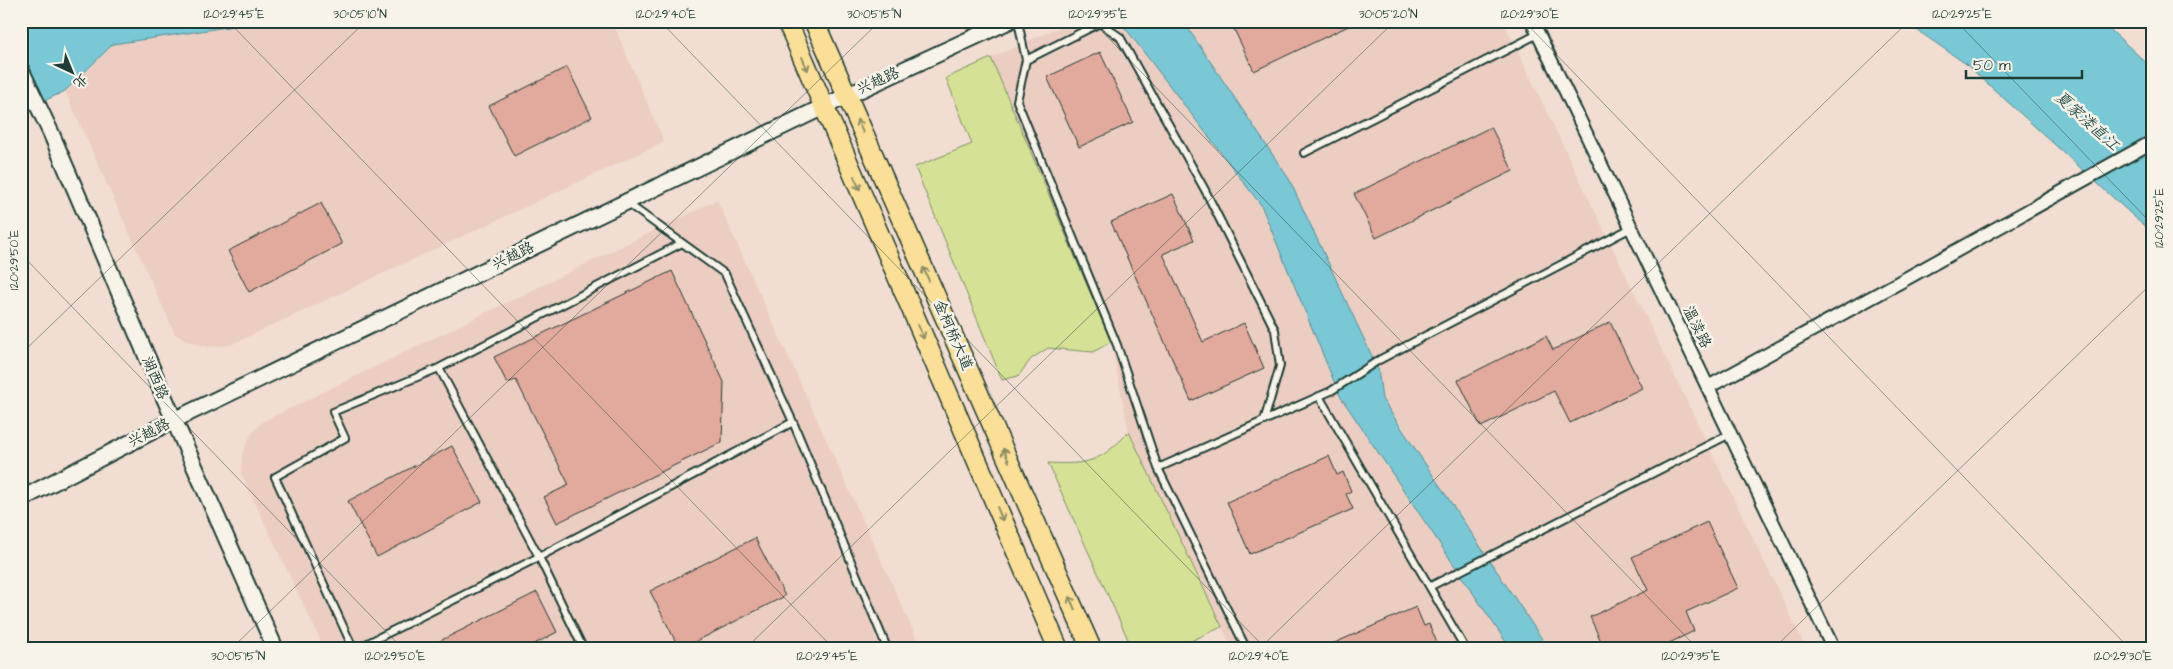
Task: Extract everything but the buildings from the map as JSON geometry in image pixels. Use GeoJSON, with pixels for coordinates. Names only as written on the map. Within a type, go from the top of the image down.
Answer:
{"type":"FeatureCollection","features":[{"type":"Feature","properties":{"kind":"main road","name":"金柯桥大道"},"geometry":{"type":"LineString","coordinates":[[787,21],[1058,648]]}},
{"type":"Feature","properties":{"kind":"main road","name":"金柯桥大道"},"geometry":{"type":"LineString","coordinates":[[814,21],[1091,648]]}},
{"type":"Feature","properties":{"kind":"street","name":"兴越路"},"geometry":{"type":"LineString","coordinates":[[21,499],[174,420],[823,106],[1009,21]]}},
{"type":"Feature","properties":{"kind":"street","name":"温渎路"},"geometry":{"type":"LineString","coordinates":[[1532,21],[1833,648]]}},
{"type":"Feature","properties":{"kind":"street","name":"湖西路"},"geometry":{"type":"LineString","coordinates":[[21,70],[51,134],[174,420],[276,648]]}},
{"type":"Feature","properties":{"kind":"street"},"geometry":{"type":"LineString","coordinates":[[1708,387],[2152,142]]}},
{"type":"Feature","properties":{"kind":"lane"},"geometry":{"type":"LineString","coordinates":[[1018,21],[1026,60],[1017,101],[1117,345],[1158,468],[1246,648]]}},
{"type":"Feature","properties":{"kind":"lane"},"geometry":{"type":"LineString","coordinates":[[1026,60],[1100,23],[1120,37],[1206,190],[1275,330],[1280,366],[1264,421]]}},
{"type":"Feature","properties":{"kind":"lane"},"geometry":{"type":"LineString","coordinates":[[1304,153],[1538,34]]}},
{"type":"Feature","properties":{"kind":"lane"},"geometry":{"type":"LineString","coordinates":[[626,202],[725,274],[793,422],[887,648]]}},
{"type":"Feature","properties":{"kind":"lane"},"geometry":{"type":"LineString","coordinates":[[1158,468],[1331,391],[1379,360],[1631,228]]}},
{"type":"Feature","properties":{"kind":"lane"},"geometry":{"type":"LineString","coordinates":[[353,648],[274,477],[345,438],[333,412],[439,368],[682,243]]}},
{"type":"Feature","properties":{"kind":"lane"},"geometry":{"type":"LineString","coordinates":[[439,368],[540,557],[584,648]]}},
{"type":"Feature","properties":{"kind":"lane"},"geometry":{"type":"LineString","coordinates":[[1319,396],[1431,586],[1465,648]]}},
{"type":"Feature","properties":{"kind":"lane"},"geometry":{"type":"LineString","coordinates":[[358,648],[540,557],[793,422]]}},
{"type":"Feature","properties":{"kind":"lane"},"geometry":{"type":"LineString","coordinates":[[1431,586],[1730,434]]}},
{"type":"Feature","properties":{"kind":"shaded area"},"geometry":{"type":"Polygon","coordinates":[[[268,21],[612,21],[664,142],[230,345],[209,347],[190,342],[175,334],[65,91],[113,44],[268,21]]]}},
{"type":"Feature","properties":{"kind":"shaded area"},"geometry":{"type":"Polygon","coordinates":[[[1073,21],[1503,21],[1806,648],[1232,648],[1129,432],[1111,342],[991,58],[1073,21]]]}},
{"type":"Feature","properties":{"kind":"shaded area"},"geometry":{"type":"Polygon","coordinates":[[[717,200],[921,648],[324,648],[241,473],[242,455],[250,436],[262,422],[717,200]]]}},
{"type":"Feature","properties":{"kind":"green space"},"geometry":{"type":"Polygon","coordinates":[[[991,58],[1111,342],[1093,352],[1048,348],[1031,359],[1018,376],[1002,380],[915,167],[972,144],[946,78],[991,58]]]}},
{"type":"Feature","properties":{"kind":"green space"},"geometry":{"type":"Polygon","coordinates":[[[1129,432],[1222,627],[1175,648],[1132,648],[1048,463],[1074,463],[1093,460],[1110,450],[1129,432]]]}},
{"type":"Feature","properties":{"kind":"water"},"geometry":{"type":"Polygon","coordinates":[[[21,21],[268,21],[113,44],[65,91],[21,112],[21,21]]]}},
{"type":"Feature","properties":{"kind":"water"},"geometry":{"type":"Polygon","coordinates":[[[1117,21],[1183,21],[1289,179],[1378,369],[1382,399],[1548,648],[1510,648],[1340,396],[1261,205],[1126,29],[1117,21]]]}},
{"type":"Feature","properties":{"kind":"water","name":"夏家溇直江"},"geometry":{"type":"Polygon","coordinates":[[[1904,21],[2101,21],[2152,68],[2152,233],[1966,64],[1904,21]]]}}]}
